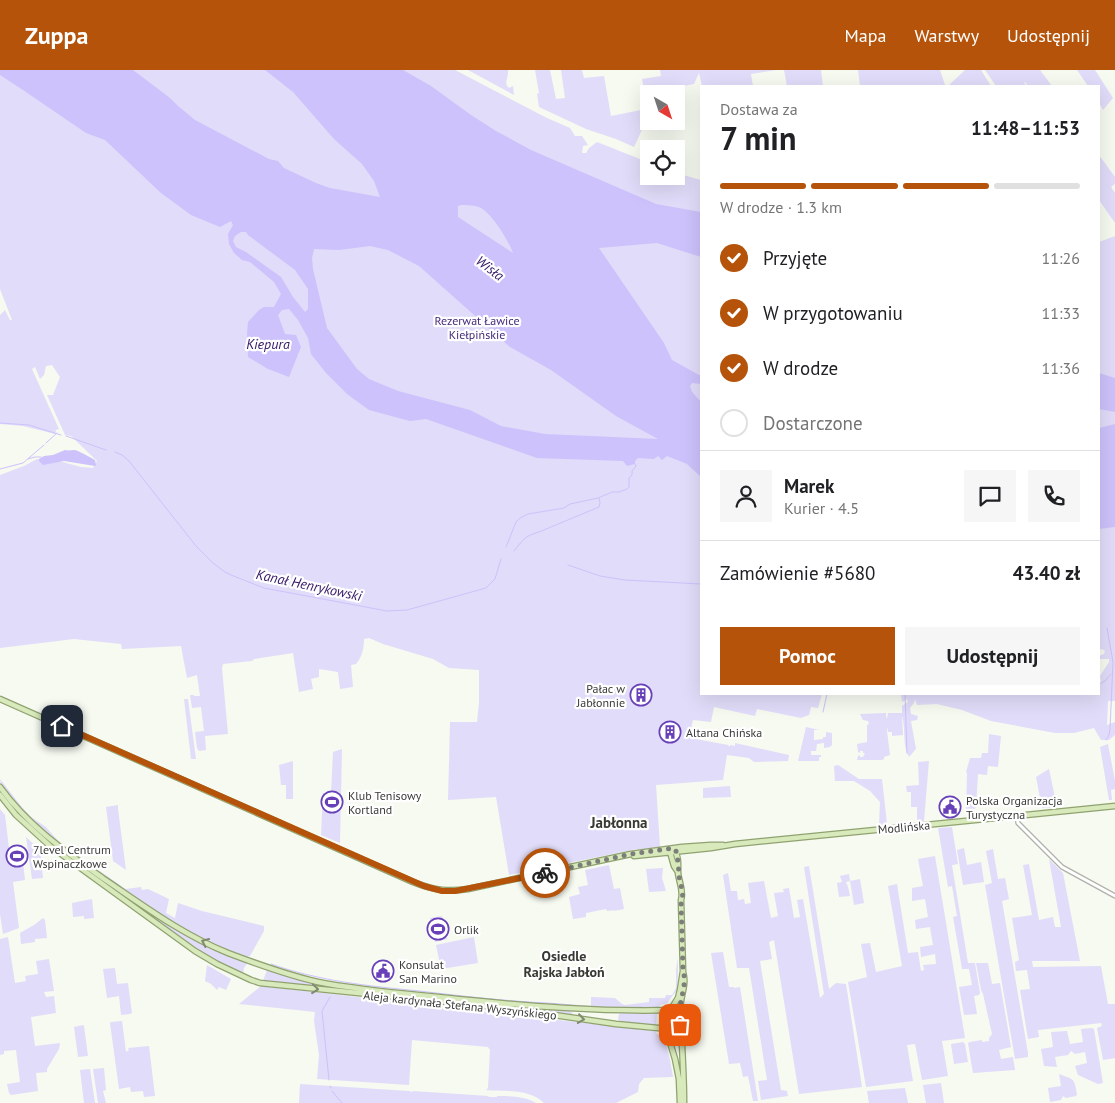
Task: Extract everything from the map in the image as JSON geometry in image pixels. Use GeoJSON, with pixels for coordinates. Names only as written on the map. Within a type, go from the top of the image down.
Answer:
{"type":"FeatureCollection","features":[{"type":"Feature","properties":{"kind":"main road","name":"Modlińska"},"geometry":{"type":"LineString","coordinates":[[0,699],[424,886],[450,892],[468,890],[618,857],[1115,806]]}},
{"type":"Feature","properties":{"kind":"main road","name":"Aleja kardynała Stefana Wyszyńskiego"},"geometry":{"type":"LineString","coordinates":[[0,787],[20,812],[48,839],[95,873],[189,934],[226,952],[262,966],[319,982],[378,990],[517,1004],[601,1010],[668,1010]]}},
{"type":"Feature","properties":{"kind":"main road","name":"Aleja kardynała Stefana Wyszyńskiego"},"geometry":{"type":"LineString","coordinates":[[0,795],[16,815],[50,846],[195,951],[217,964],[254,981],[267,984],[506,1008],[616,1024],[665,1028]]}},
{"type":"Feature","properties":{"kind":"main road"},"geometry":{"type":"LineString","coordinates":[[673,851],[674,866],[678,872]]}},
{"type":"Feature","properties":{"kind":"main road"},"geometry":{"type":"LineString","coordinates":[[673,851],[679,867],[678,872],[683,894],[681,900],[683,971],[680,994],[663,1018],[676,1059],[682,1103]]}},
{"type":"Feature","properties":{"kind":"main road"},"geometry":{"type":"LineString","coordinates":[[682,1103],[680,1012],[685,980],[683,971]]}},
{"type":"Feature","properties":{"kind":"main road"},"geometry":{"type":"LineString","coordinates":[[668,1010],[680,1012]]}},
{"type":"Feature","properties":{"kind":"main road"},"geometry":{"type":"LineString","coordinates":[[665,1028],[676,1028],[681,1023]]}},
{"type":"Feature","properties":{"kind":"street"},"geometry":{"type":"LineString","coordinates":[[1017,816],[1018,823],[1062,867],[1115,896]]}},
{"type":"Feature","properties":{"kind":"green space","name":"Rezerwat Ławice Kiełpińskie"},"geometry":{"type":"Polygon","coordinates":[[[0,70],[455,70],[570,128],[575,136],[582,136],[588,145],[583,146],[582,153],[586,153],[597,142],[640,159],[640,185],[685,185],[685,176],[700,180],[700,695],[822,695],[818,708],[811,707],[809,715],[801,718],[757,709],[755,716],[714,707],[711,722],[693,720],[690,733],[694,734],[696,739],[730,747],[730,745],[735,746],[735,743],[789,755],[788,761],[754,762],[749,758],[727,755],[723,780],[656,785],[660,847],[637,849],[509,875],[496,797],[448,800],[450,722],[477,722],[479,670],[449,668],[433,659],[369,638],[364,639],[364,646],[356,664],[351,665],[353,687],[340,689],[338,672],[319,669],[319,677],[311,679],[313,689],[299,692],[293,653],[254,659],[252,661],[223,664],[228,734],[205,736],[206,750],[199,751],[195,732],[204,731],[201,707],[192,708],[190,695],[200,696],[197,675],[187,678],[181,646],[122,649],[121,644],[74,639],[0,648],[0,475],[37,459],[59,461],[93,468],[97,461],[71,436],[65,435],[47,395],[53,395],[60,377],[52,365],[46,366],[44,375],[40,379],[35,367],[32,369],[59,429],[56,430],[55,434],[23,426],[0,424],[0,315],[5,310],[10,320],[12,320],[0,289],[0,70]]]}},
{"type":"Feature","properties":{"kind":"green space"},"geometry":{"type":"Polygon","coordinates":[[[468,70],[508,70],[506,84],[509,88],[513,86],[514,95],[468,70]]]}},
{"type":"Feature","properties":{"kind":"green space"},"geometry":{"type":"Polygon","coordinates":[[[535,70],[550,70],[556,99],[565,98],[561,70],[582,70],[584,78],[604,76],[611,116],[640,110],[640,130],[642,130],[634,147],[586,129],[539,107],[537,94],[539,93],[535,70]]]}},
{"type":"Feature","properties":{"kind":"green space"},"geometry":{"type":"Polygon","coordinates":[[[660,70],[776,70],[751,74],[753,85],[702,85],[699,73],[694,84],[685,86],[643,85],[642,79],[661,76],[660,70]]]}},
{"type":"Feature","properties":{"kind":"green space"},"geometry":{"type":"Polygon","coordinates":[[[784,70],[821,70],[823,85],[787,85],[784,70]]]}},
{"type":"Feature","properties":{"kind":"green space"},"geometry":{"type":"Polygon","coordinates":[[[858,70],[940,70],[945,85],[860,85],[858,70]]]}},
{"type":"Feature","properties":{"kind":"green space"},"geometry":{"type":"Polygon","coordinates":[[[965,70],[981,70],[990,85],[949,85],[965,70]]]}},
{"type":"Feature","properties":{"kind":"green space"},"geometry":{"type":"Polygon","coordinates":[[[985,70],[1040,70],[1051,85],[1027,85],[1025,82],[1026,85],[995,85],[985,70]]]}},
{"type":"Feature","properties":{"kind":"green space"},"geometry":{"type":"Polygon","coordinates":[[[1077,70],[1095,70],[1113,98],[1103,110],[1100,105],[1100,85],[1087,85],[1077,70]]]}},
{"type":"Feature","properties":{"kind":"green space"},"geometry":{"type":"Polygon","coordinates":[[[1100,156],[1115,177],[1115,184],[1111,187],[1115,193],[1115,223],[1100,201],[1100,156]]]}},
{"type":"Feature","properties":{"kind":"green space"},"geometry":{"type":"Polygon","coordinates":[[[1115,236],[1115,701],[1108,701],[1107,725],[1115,722],[1115,735],[1109,740],[1101,740],[1094,728],[1074,733],[1055,733],[991,721],[962,710],[937,704],[917,705],[915,699],[910,708],[911,714],[918,716],[917,720],[911,721],[916,749],[909,757],[902,716],[903,735],[892,736],[892,732],[888,732],[887,726],[890,755],[882,760],[857,760],[858,756],[863,757],[865,753],[863,751],[858,752],[857,744],[867,742],[867,725],[869,724],[868,721],[863,720],[860,714],[886,713],[887,719],[888,713],[902,713],[902,706],[908,702],[907,699],[902,702],[901,695],[1100,695],[1100,676],[1109,659],[1100,659],[1100,656],[1104,654],[1105,651],[1100,650],[1100,242],[1115,236]]]}},
{"type":"Feature","properties":{"kind":"green space"},"geometry":{"type":"Polygon","coordinates":[[[184,699],[188,699],[196,759],[191,759],[184,699]]]}},
{"type":"Feature","properties":{"kind":"green space"},"geometry":{"type":"Polygon","coordinates":[[[806,727],[819,730],[814,730],[814,740],[826,737],[826,732],[832,733],[832,745],[830,747],[824,748],[824,743],[817,744],[816,751],[811,751],[811,755],[821,755],[819,761],[798,761],[806,727]]]}},
{"type":"Feature","properties":{"kind":"green space"},"geometry":{"type":"Polygon","coordinates":[[[989,734],[1001,736],[998,767],[988,766],[987,775],[978,774],[976,808],[967,812],[966,772],[970,758],[981,758],[982,753],[988,753],[989,734]]]}},
{"type":"Feature","properties":{"kind":"green space"},"geometry":{"type":"Polygon","coordinates":[[[1108,744],[1115,781],[1115,789],[1111,790],[1112,800],[1109,800],[1100,747],[1108,744]]]}},
{"type":"Feature","properties":{"kind":"green space","name":"Klub Tenisowy Kortland"},"geometry":{"type":"Polygon","coordinates":[[[342,749],[340,843],[321,835],[323,793],[331,793],[333,752],[342,749]]]}},
{"type":"Feature","properties":{"kind":"green space"},"geometry":{"type":"Polygon","coordinates":[[[293,761],[293,799],[286,799],[286,785],[281,785],[279,765],[293,761]]]}},
{"type":"Feature","properties":{"kind":"green space"},"geometry":{"type":"Polygon","coordinates":[[[929,761],[924,821],[917,822],[917,807],[911,807],[911,792],[907,792],[906,786],[919,785],[918,762],[929,761]]]}},
{"type":"Feature","properties":{"kind":"green space"},"geometry":{"type":"Polygon","coordinates":[[[838,765],[859,779],[882,779],[887,824],[879,825],[880,802],[870,791],[854,781],[835,781],[834,766],[838,765]]]}},
{"type":"Feature","properties":{"kind":"green space"},"geometry":{"type":"Polygon","coordinates":[[[1049,769],[1057,807],[1042,808],[1036,777],[1049,769]]]}},
{"type":"Feature","properties":{"kind":"green space"},"geometry":{"type":"Polygon","coordinates":[[[0,779],[31,817],[46,827],[60,843],[124,888],[141,887],[142,890],[148,889],[169,899],[166,913],[175,918],[178,903],[202,911],[264,926],[264,931],[250,956],[243,956],[232,952],[183,929],[57,844],[7,794],[0,779]]]}},
{"type":"Feature","properties":{"kind":"green space"},"geometry":{"type":"Polygon","coordinates":[[[730,786],[731,797],[703,798],[703,788],[730,786]]]}},
{"type":"Feature","properties":{"kind":"green space"},"geometry":{"type":"Polygon","coordinates":[[[0,790],[38,833],[84,867],[175,928],[248,962],[243,974],[211,958],[63,854],[38,834],[14,810],[0,793],[0,790]]]}},
{"type":"Feature","properties":{"kind":"green space"},"geometry":{"type":"Polygon","coordinates":[[[118,805],[126,870],[113,861],[106,807],[118,805]]]}},
{"type":"Feature","properties":{"kind":"green space"},"geometry":{"type":"Polygon","coordinates":[[[0,809],[5,815],[11,865],[23,863],[25,880],[13,882],[19,928],[3,934],[0,914],[0,809]]]}},
{"type":"Feature","properties":{"kind":"green space"},"geometry":{"type":"Polygon","coordinates":[[[952,827],[958,864],[952,865],[968,963],[975,963],[980,993],[974,996],[977,1014],[964,1015],[959,987],[972,985],[969,969],[962,969],[953,917],[957,916],[952,886],[948,887],[938,828],[952,827]]]}},
{"type":"Feature","properties":{"kind":"green space"},"geometry":{"type":"Polygon","coordinates":[[[26,837],[40,850],[43,878],[32,879],[26,837]]]}},
{"type":"Feature","properties":{"kind":"green space"},"geometry":{"type":"Polygon","coordinates":[[[964,848],[967,865],[981,862],[984,882],[963,885],[957,850],[964,848]]]}},
{"type":"Feature","properties":{"kind":"green space"},"geometry":{"type":"Polygon","coordinates":[[[993,849],[998,879],[1005,878],[1009,899],[1002,901],[1028,1053],[1028,1057],[1015,1059],[985,885],[992,883],[986,851],[993,849]]]}},
{"type":"Feature","properties":{"kind":"green space"},"geometry":{"type":"Polygon","coordinates":[[[935,856],[965,1038],[942,1041],[948,1076],[922,1080],[915,1044],[907,1045],[913,1081],[866,1087],[848,982],[867,977],[861,944],[870,943],[876,972],[902,966],[888,886],[897,884],[908,953],[918,952],[921,971],[924,970],[923,965],[936,964],[935,954],[921,957],[920,947],[933,945],[930,927],[916,929],[915,920],[928,917],[925,899],[912,901],[912,888],[923,886],[918,859],[935,856]]]}},
{"type":"Feature","properties":{"kind":"green space"},"geometry":{"type":"Polygon","coordinates":[[[1049,859],[1063,873],[1080,961],[1032,961],[1033,967],[1101,966],[1108,1004],[1115,1004],[1115,1058],[1103,1060],[1097,1028],[1102,1026],[1101,1023],[1038,1030],[1039,1037],[1028,1039],[1020,990],[1030,989],[1027,970],[1016,971],[1015,962],[1019,960],[1012,918],[1032,915],[1023,865],[1029,864],[1039,920],[1053,917],[1055,927],[1061,927],[1049,859]]]}},
{"type":"Feature","properties":{"kind":"green space"},"geometry":{"type":"Polygon","coordinates":[[[609,865],[614,889],[620,888],[624,909],[607,911],[606,909],[586,913],[586,917],[573,919],[569,897],[580,894],[578,887],[588,885],[585,870],[609,865]]]}},
{"type":"Feature","properties":{"kind":"green space"},"geometry":{"type":"Polygon","coordinates":[[[809,866],[829,989],[836,983],[846,984],[862,1087],[799,1094],[774,940],[769,942],[772,959],[760,961],[781,1090],[787,1091],[788,1096],[761,1100],[758,1081],[767,1080],[749,968],[737,968],[723,875],[728,873],[731,891],[737,891],[738,900],[744,899],[745,904],[751,903],[748,883],[764,881],[771,918],[778,916],[774,893],[784,892],[783,889],[789,888],[794,918],[800,917],[797,900],[803,899],[820,998],[824,994],[804,867],[809,866]]]}},
{"type":"Feature","properties":{"kind":"green space"},"geometry":{"type":"Polygon","coordinates":[[[663,868],[662,878],[666,891],[649,892],[646,869],[663,868]]]}},
{"type":"Feature","properties":{"kind":"green space"},"geometry":{"type":"Polygon","coordinates":[[[849,874],[850,881],[846,882],[850,896],[839,897],[837,883],[842,882],[840,876],[849,874]]]}},
{"type":"Feature","properties":{"kind":"green space"},"geometry":{"type":"Polygon","coordinates":[[[860,879],[864,903],[854,905],[850,881],[860,879]]]}},
{"type":"Feature","properties":{"kind":"green space"},"geometry":{"type":"Polygon","coordinates":[[[92,899],[94,918],[84,919],[84,916],[73,917],[72,903],[92,899]]]}},
{"type":"Feature","properties":{"kind":"green space","name":"Orlik"},"geometry":{"type":"Polygon","coordinates":[[[442,916],[447,939],[435,942],[430,918],[442,916]]]}},
{"type":"Feature","properties":{"kind":"green space"},"geometry":{"type":"Polygon","coordinates":[[[43,918],[45,920],[47,938],[35,939],[35,942],[21,944],[20,933],[43,918]]]}},
{"type":"Feature","properties":{"kind":"green space"},"geometry":{"type":"Polygon","coordinates":[[[8,937],[15,983],[26,981],[25,976],[38,974],[36,961],[49,959],[54,991],[44,992],[46,997],[54,996],[56,1013],[31,1017],[35,1046],[60,1043],[59,1049],[47,1072],[36,1073],[38,1091],[11,1095],[7,1084],[20,1082],[16,1050],[4,1051],[4,1054],[0,1055],[0,939],[8,937]]]}},
{"type":"Feature","properties":{"kind":"green space"},"geometry":{"type":"Polygon","coordinates":[[[474,937],[478,963],[441,969],[436,945],[474,937]]]}},
{"type":"Feature","properties":{"kind":"green space"},"geometry":{"type":"Polygon","coordinates":[[[723,952],[729,987],[740,987],[758,1101],[753,1101],[748,1076],[743,1077],[740,1063],[729,1064],[711,953],[723,952]]]}},
{"type":"Feature","properties":{"kind":"green space"},"geometry":{"type":"Polygon","coordinates":[[[678,958],[677,990],[667,1003],[660,1005],[657,1009],[591,1008],[591,997],[615,998],[625,1005],[649,1002],[649,998],[665,998],[666,995],[672,995],[676,988],[678,958]]]}},
{"type":"Feature","properties":{"kind":"green space"},"geometry":{"type":"Polygon","coordinates":[[[976,963],[988,963],[992,984],[1000,983],[1011,1047],[999,1050],[1001,1059],[1013,1057],[1015,1070],[973,1073],[968,1043],[982,1040],[982,1042],[989,1041],[992,1034],[976,963]]]}},
{"type":"Feature","properties":{"kind":"green space"},"geometry":{"type":"Polygon","coordinates":[[[207,965],[231,979],[226,990],[219,987],[217,990],[205,981],[207,965]]]}},
{"type":"Feature","properties":{"kind":"green space"},"geometry":{"type":"Polygon","coordinates":[[[115,968],[117,984],[128,983],[132,1013],[130,1014],[121,1015],[119,996],[107,998],[103,969],[115,968]]]}},
{"type":"Feature","properties":{"kind":"green space"},"geometry":{"type":"Polygon","coordinates":[[[267,970],[294,979],[333,988],[568,1010],[573,1013],[568,1016],[263,981],[267,970]]]}},
{"type":"Feature","properties":{"kind":"green space"},"geometry":{"type":"Polygon","coordinates":[[[261,986],[655,1031],[662,1036],[664,1041],[673,1077],[644,1078],[639,1084],[638,1092],[616,1103],[544,1103],[538,1098],[524,1093],[486,1090],[488,1088],[490,1050],[488,1047],[412,1040],[409,1085],[317,1079],[319,1055],[314,1021],[315,1012],[239,1004],[261,986]]]}},
{"type":"Feature","properties":{"kind":"green space"},"geometry":{"type":"Polygon","coordinates":[[[624,1012],[657,1012],[656,1026],[621,1022],[618,1019],[619,1014],[624,1012]]]}},
{"type":"Feature","properties":{"kind":"green space"},"geometry":{"type":"Polygon","coordinates":[[[122,1021],[126,1052],[129,1050],[128,1048],[149,1046],[155,1096],[144,1097],[143,1091],[131,1092],[130,1087],[119,1089],[110,1023],[122,1021]]]}},
{"type":"Feature","properties":{"kind":"green space"},"geometry":{"type":"Polygon","coordinates":[[[83,1025],[88,1056],[78,1057],[74,1027],[83,1025]]]}},
{"type":"Feature","properties":{"kind":"green space"},"geometry":{"type":"Polygon","coordinates":[[[1081,1029],[1094,1029],[1103,1083],[1098,1084],[1078,1075],[1075,1066],[1087,1063],[1085,1052],[1075,1054],[1071,1051],[1068,1055],[1055,1057],[1057,1067],[1044,1066],[1041,1049],[1053,1047],[1051,1032],[1067,1031],[1070,1044],[1083,1042],[1081,1029]]]}},
{"type":"Feature","properties":{"kind":"green space"},"geometry":{"type":"Polygon","coordinates":[[[963,1042],[968,1062],[954,1064],[951,1044],[963,1042]]]}},
{"type":"Feature","properties":{"kind":"green space"},"geometry":{"type":"Polygon","coordinates":[[[104,1068],[106,1090],[103,1091],[106,1103],[98,1103],[93,1069],[104,1068]]]}},
{"type":"Feature","properties":{"kind":"green space"},"geometry":{"type":"Polygon","coordinates":[[[90,1069],[95,1103],[84,1103],[80,1070],[90,1069]]]}},
{"type":"Feature","properties":{"kind":"green space"},"geometry":{"type":"Polygon","coordinates":[[[1059,1074],[1073,1080],[1077,1094],[1076,1096],[1066,1098],[1063,1096],[1061,1100],[1050,1102],[1048,1088],[1061,1086],[1059,1074]]]}},
{"type":"Feature","properties":{"kind":"green space"},"geometry":{"type":"Polygon","coordinates":[[[941,1083],[944,1103],[926,1103],[923,1085],[941,1083]]]}},
{"type":"Feature","properties":{"kind":"green space"},"geometry":{"type":"Polygon","coordinates":[[[300,1084],[489,1097],[513,1096],[536,1103],[299,1103],[300,1084]]]}},
{"type":"Feature","properties":{"kind":"green space"},"geometry":{"type":"Polygon","coordinates":[[[905,1088],[908,1103],[869,1103],[867,1091],[905,1088]]]}},
{"type":"Feature","properties":{"kind":"water"},"geometry":{"type":"Polygon","coordinates":[[[0,70],[133,70],[195,120],[269,159],[278,161],[284,168],[330,188],[380,197],[374,181],[362,164],[334,139],[293,92],[265,70],[403,70],[431,86],[496,131],[531,150],[656,204],[700,212],[700,257],[657,243],[599,248],[664,343],[672,360],[700,375],[700,384],[692,383],[690,386],[692,392],[700,401],[700,476],[687,464],[667,456],[662,460],[658,456],[654,459],[638,458],[635,464],[627,466],[623,461],[537,458],[426,419],[410,421],[369,410],[347,394],[326,373],[311,354],[308,338],[289,309],[282,310],[278,315],[285,334],[296,335],[301,347],[289,377],[268,369],[248,357],[248,322],[264,307],[274,307],[281,294],[274,282],[250,262],[242,260],[234,253],[229,244],[228,234],[233,225],[231,221],[220,227],[191,215],[161,193],[105,140],[86,133],[0,75],[0,70]],[[471,205],[458,206],[458,217],[513,253],[500,228],[490,216],[481,208],[471,205]],[[241,232],[235,236],[233,241],[236,247],[281,277],[305,312],[308,309],[308,289],[295,270],[246,232],[241,232]],[[370,246],[339,250],[314,249],[312,258],[327,328],[357,369],[369,379],[398,391],[470,410],[501,426],[545,434],[658,439],[616,416],[551,370],[510,347],[419,266],[388,250],[370,246]]]}},
{"type":"Feature","properties":{"kind":"water"},"geometry":{"type":"Polygon","coordinates":[[[1100,373],[1115,378],[1115,412],[1100,409],[1100,373]]]}},
{"type":"Feature","properties":{"kind":"water"},"geometry":{"type":"Polygon","coordinates":[[[1115,424],[1115,527],[1100,529],[1100,428],[1115,424]]]}},
{"type":"Feature","properties":{"kind":"water"},"geometry":{"type":"Polygon","coordinates":[[[65,450],[74,450],[81,453],[95,460],[96,465],[64,461],[43,465],[39,461],[44,456],[53,455],[65,450]]]}},
{"type":"Feature","properties":{"kind":"waterway","name":"Kanał Henrykowski"},"geometry":{"type":"LineString","coordinates":[[0,423],[29,425],[61,435]]}},
{"type":"Feature","properties":{"kind":"waterway"},"geometry":{"type":"LineString","coordinates":[[46,443],[57,433]]}},
{"type":"Feature","properties":{"kind":"waterway","name":"Kanał Henrykowski"},"geometry":{"type":"LineString","coordinates":[[66,436],[106,450]]}},
{"type":"Feature","properties":{"kind":"waterway"},"geometry":{"type":"LineString","coordinates":[[0,469],[23,463],[44,445]]}},
{"type":"Feature","properties":{"kind":"waterway","name":"Kanał Henrykowski"},"geometry":{"type":"LineString","coordinates":[[115,452],[129,461],[196,546],[213,563],[231,575],[264,588],[387,611],[407,610],[486,588],[495,579],[501,559]]}},
{"type":"Feature","properties":{"kind":"waterway"},"geometry":{"type":"LineString","coordinates":[[28,459],[41,457]]}},
{"type":"Feature","properties":{"kind":"waterway","name":"Kanał Henrykowski"},"geometry":{"type":"LineString","coordinates":[[506,547],[516,522],[520,518],[528,514],[564,508],[570,504],[627,489],[629,487],[629,478],[636,466],[635,464]]}},
{"type":"Feature","properties":{"kind":"waterway"},"geometry":{"type":"LineString","coordinates":[[514,551],[530,535],[599,507],[599,498]]}},
{"type":"Feature","properties":{"kind":"waterway"},"geometry":{"type":"LineString","coordinates":[[568,565],[600,576],[625,580],[700,584]]}},
{"type":"Feature","properties":{"kind":"waterway"},"geometry":{"type":"LineString","coordinates":[[1106,740],[1110,729],[1113,662],[1107,628]]}},
{"type":"Feature","properties":{"kind":"waterway"},"geometry":{"type":"LineString","coordinates":[[1100,684],[1111,674]]}},
{"type":"Feature","properties":{"kind":"waterway"},"geometry":{"type":"LineString","coordinates":[[823,712],[827,695]]}},
{"type":"Feature","properties":{"kind":"waterway"},"geometry":{"type":"LineString","coordinates":[[905,695],[907,753]]}},
{"type":"Feature","properties":{"kind":"waterway"},"geometry":{"type":"LineString","coordinates":[[271,964],[325,979],[381,987],[515,1001],[607,1008],[642,1007]]}},
{"type":"Feature","properties":{"kind":"waterway"},"geometry":{"type":"LineString","coordinates":[[329,1080],[322,1011],[330,997]]}},
{"type":"Feature","properties":{"kind":"waterway"},"geometry":{"type":"LineString","coordinates":[[332,1091],[342,1103]]}},
{"type":"Feature","properties":{"kind":"way so far"},"geometry":{"type":"LineString","coordinates":[[545,873],[628,854],[673,848],[676,851],[683,894],[681,900],[683,971],[685,978],[680,1008],[680,1025]]}},
{"type":"Feature","properties":{"kind":"place","name":"Pałac w Jabłonnie"},"geometry":{"type":"Point","coordinates":[641,695]}},
{"type":"Feature","properties":{"kind":"place","name":"Altana Chińska"},"geometry":{"type":"Point","coordinates":[670,732]}},
{"type":"Feature","properties":{"kind":"place","name":"Klub Tenisowy Kortland"},"geometry":{"type":"Point","coordinates":[332,802]}},
{"type":"Feature","properties":{"kind":"place","name":"Polska Organizacja Turystyczna"},"geometry":{"type":"Point","coordinates":[950,807]}},
{"type":"Feature","properties":{"kind":"place","name":"7level Centrum Wspinaczkowe"},"geometry":{"type":"Point","coordinates":[17,856]}},
{"type":"Feature","properties":{"kind":"place","name":"Orlik"},"geometry":{"type":"Point","coordinates":[438,929]}},
{"type":"Feature","properties":{"kind":"place","name":"Konsulat San Marino"},"geometry":{"type":"Point","coordinates":[383,971]}},
{"type":"Feature","properties":{"kind":"district","name":"Jabłonna"},"geometry":{"type":"Point","coordinates":[619,822]}},
{"type":"Feature","properties":{"kind":"district","name":"Osiedle Rajska Jabłoń"},"geometry":{"type":"Point","coordinates":[564,964]}},
{"type":"Feature","properties":{"kind":"route"},"geometry":{"type":"LineString","coordinates":[[62,726],[424,886],[450,892],[468,890],[545,873]]}},
{"type":"Feature","properties":{"kind":"water label","name":"Wisła"},"geometry":{"type":"Point","coordinates":[490,268]}},
{"type":"Feature","properties":{"kind":"water label","name":"Kiepura"},"geometry":{"type":"Point","coordinates":[268,344]}}]}
